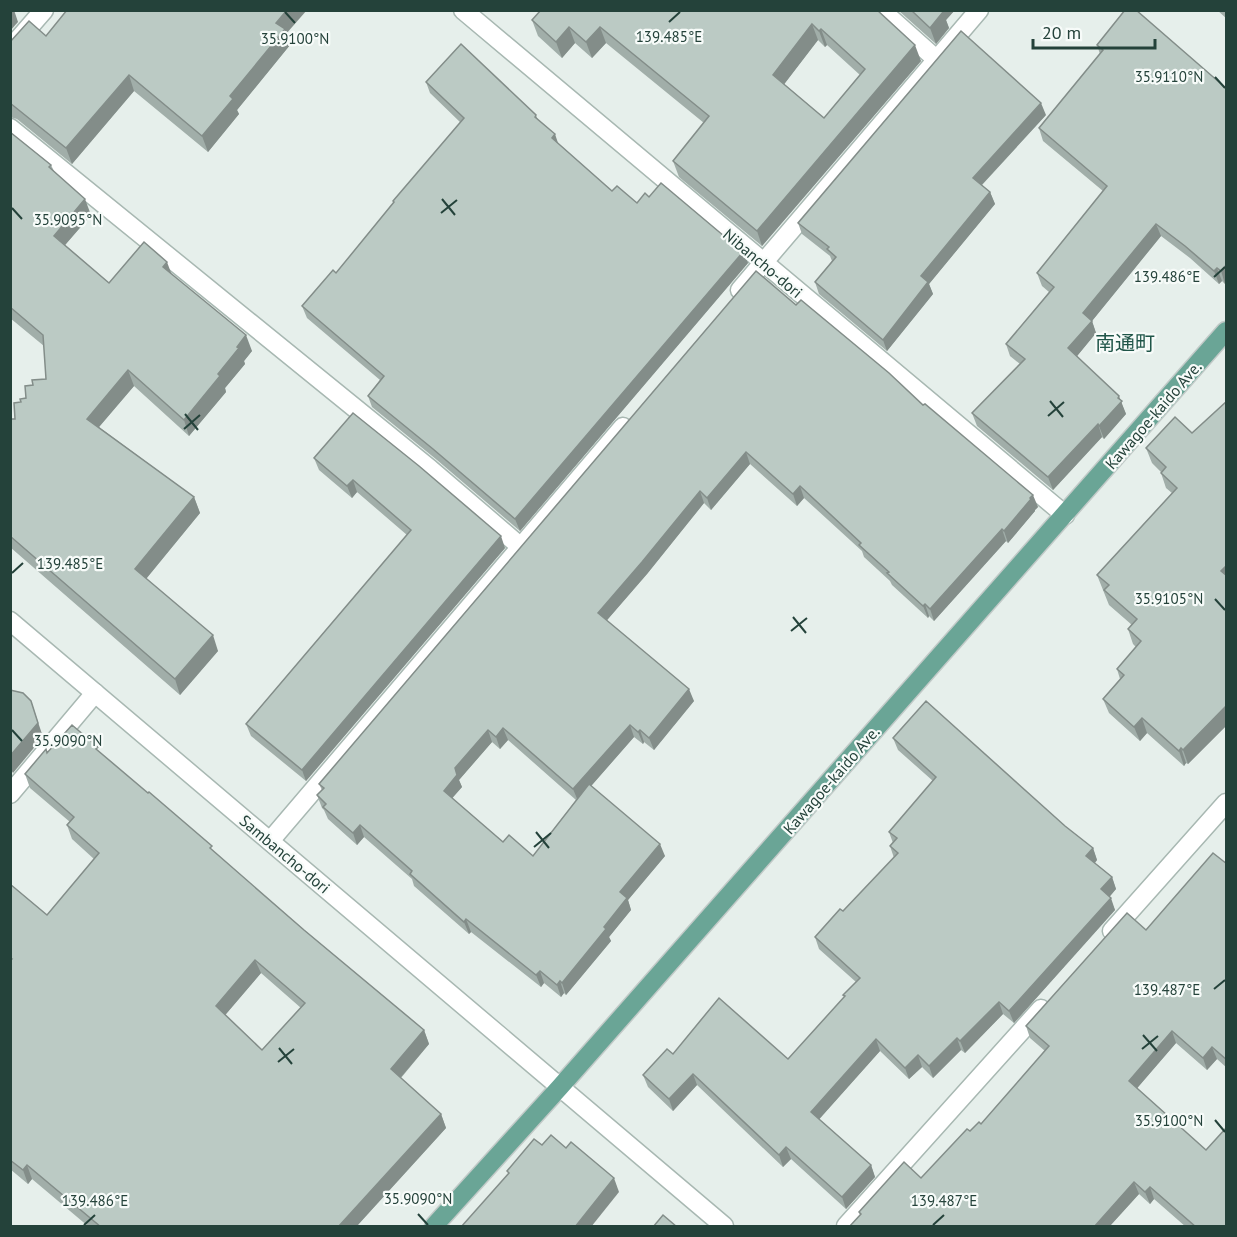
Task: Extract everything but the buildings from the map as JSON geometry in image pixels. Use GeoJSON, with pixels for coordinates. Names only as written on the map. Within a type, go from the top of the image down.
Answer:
{"type":"FeatureCollection","features":[{"type":"Feature","properties":{"kind":"main road","name":"Kawagoe-kaido Ave."},"geometry":{"type":"LineString","coordinates":[[434,1227],[1227,331]]}},
{"type":"Feature","properties":{"kind":"street"},"geometry":{"type":"LineString","coordinates":[[10,50],[44,10]]}},
{"type":"Feature","properties":{"kind":"street","name":"Nibancho-dori"},"geometry":{"type":"LineString","coordinates":[[463,10],[1065,515]]}},
{"type":"Feature","properties":{"kind":"street"},"geometry":{"type":"LineString","coordinates":[[881,10],[936,59]]}},
{"type":"Feature","properties":{"kind":"street"},"geometry":{"type":"LineString","coordinates":[[733,299],[979,10]]}},
{"type":"Feature","properties":{"kind":"street"},"geometry":{"type":"LineString","coordinates":[[10,128],[430,469],[521,547]]}},
{"type":"Feature","properties":{"kind":"street"},"geometry":{"type":"LineString","coordinates":[[270,841],[634,414]]}},
{"type":"Feature","properties":{"kind":"street","name":"Sambancho-dori"},"geometry":{"type":"LineString","coordinates":[[10,621],[724,1227]]}},
{"type":"Feature","properties":{"kind":"street"},"geometry":{"type":"LineString","coordinates":[[10,794],[95,693]]}},
{"type":"Feature","properties":{"kind":"street"},"geometry":{"type":"LineString","coordinates":[[1100,945],[1227,803]]}},
{"type":"Feature","properties":{"kind":"street"},"geometry":{"type":"LineString","coordinates":[[846,1227],[1052,997]]}},
{"type":"Feature","properties":{"kind":"district","name":"南通町"},"geometry":{"type":"Point","coordinates":[1125,343]}}]}
